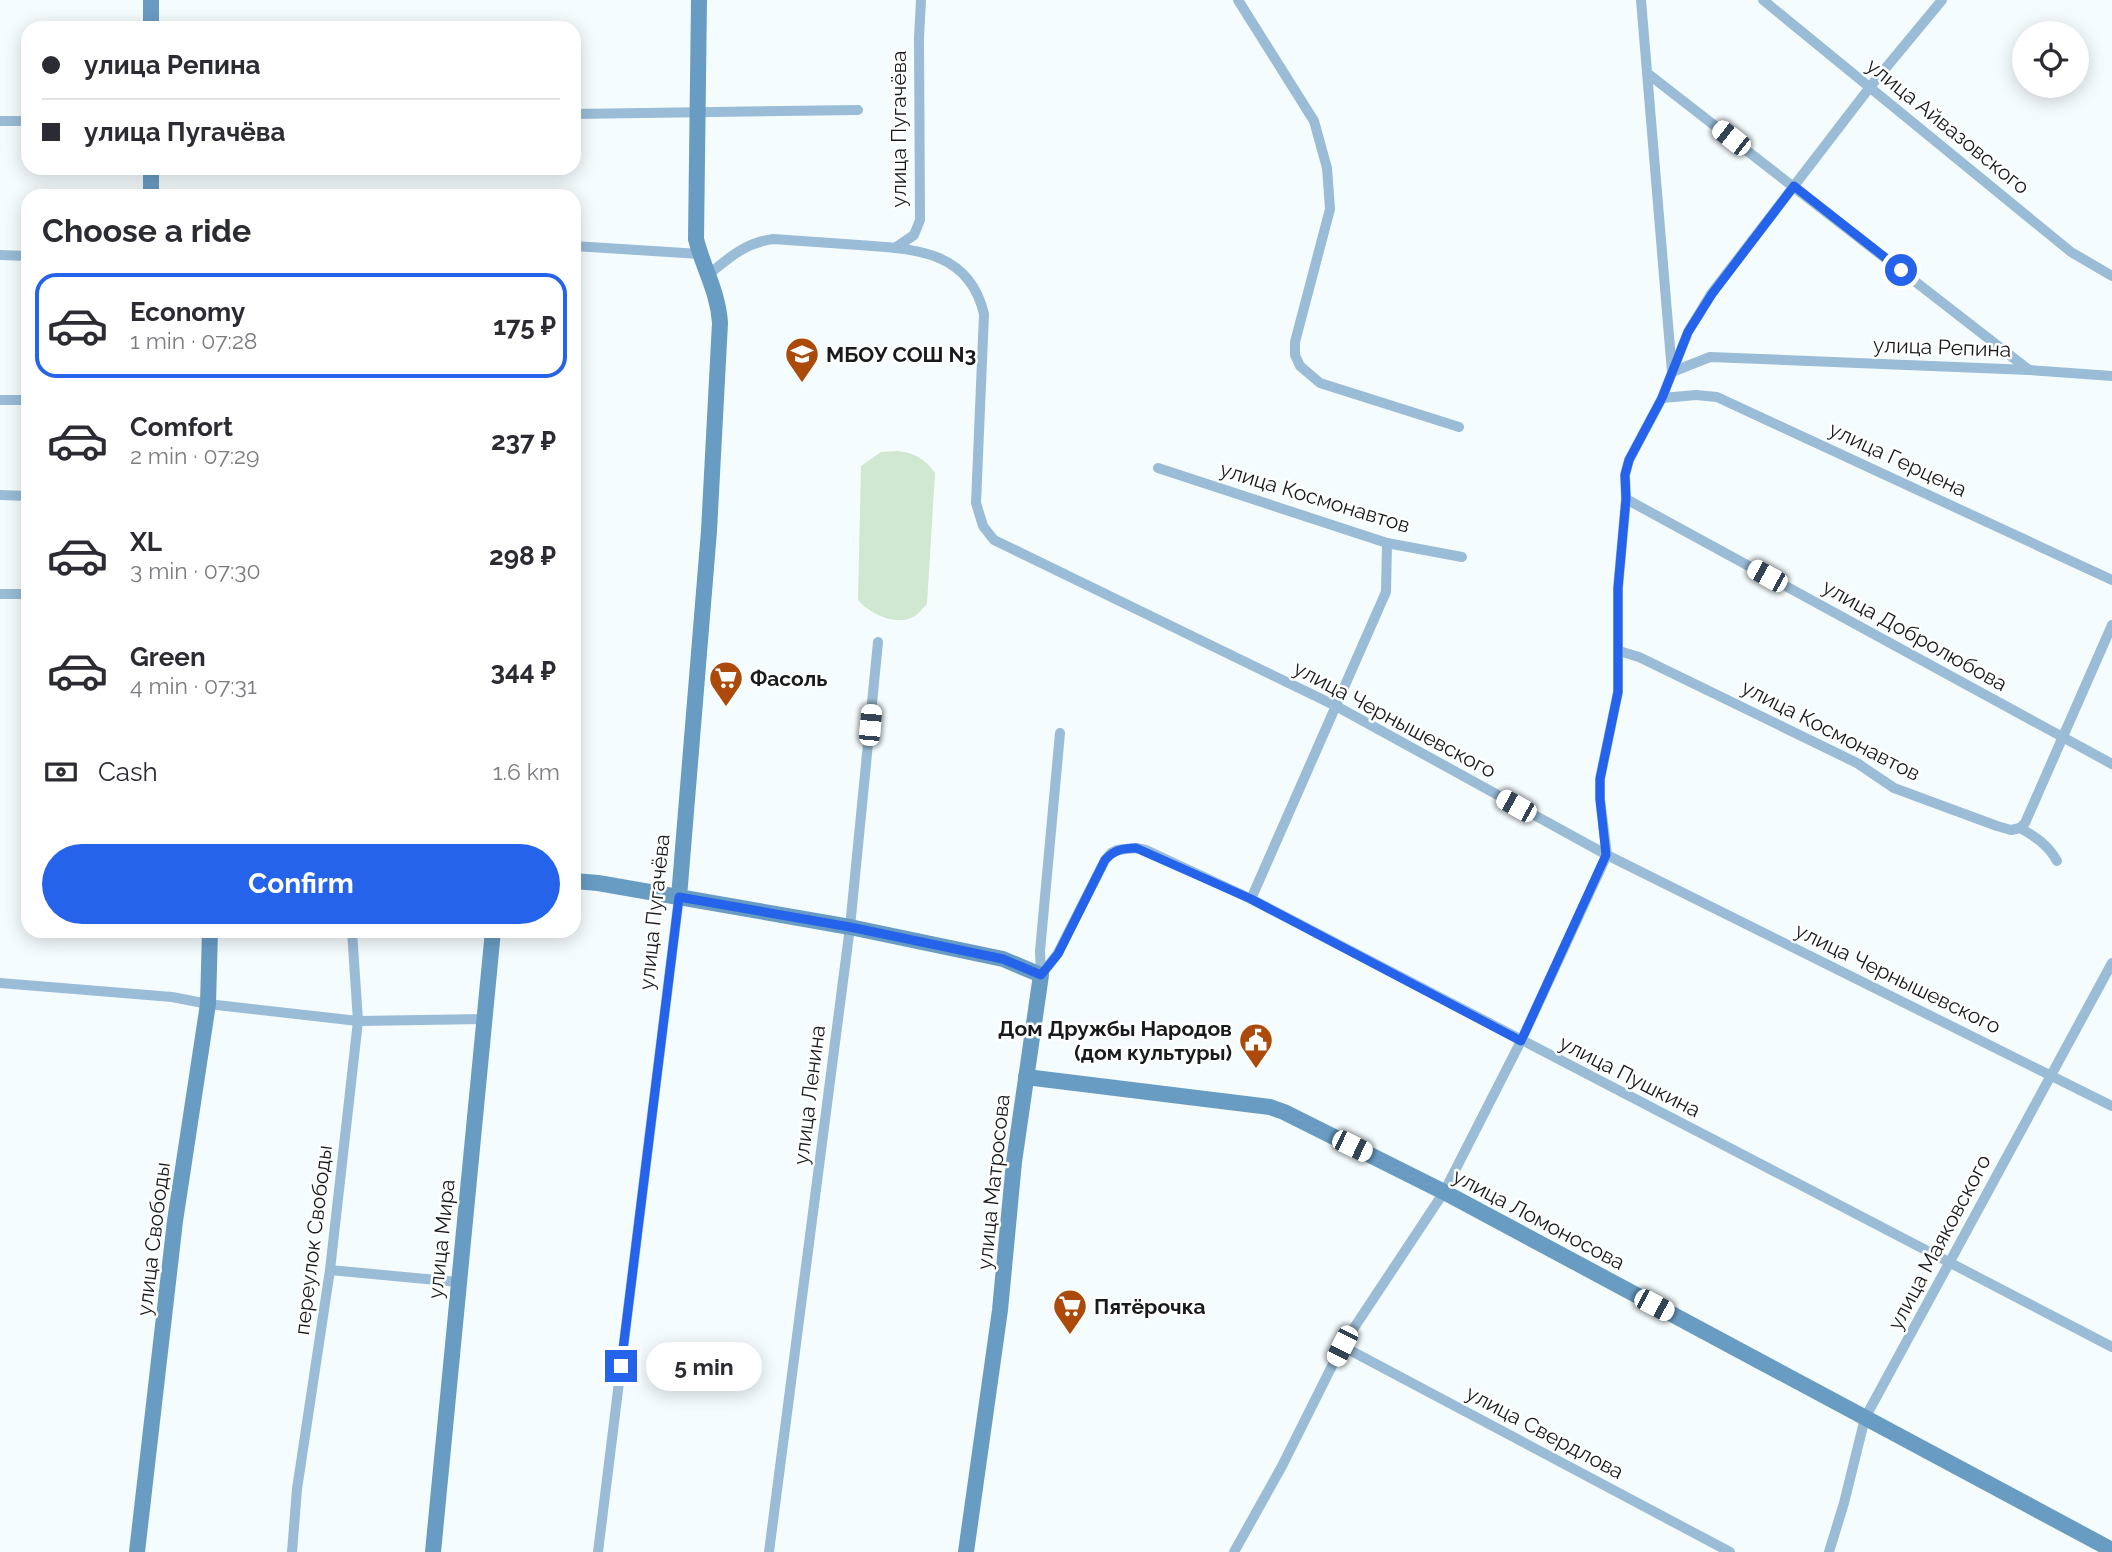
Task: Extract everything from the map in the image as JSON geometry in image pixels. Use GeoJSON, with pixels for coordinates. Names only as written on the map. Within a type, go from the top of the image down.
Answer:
{"type":"FeatureCollection","features":[{"type":"Feature","properties":{"kind":"street"},"geometry":{"type":"LineString","coordinates":[[150,0],[150,21]]}},
{"type":"Feature","properties":{"kind":"street","name":"улица Пугачёва"},"geometry":{"type":"LineString","coordinates":[[598,1552],[679,897],[709,531],[720,323],[719,305],[696,239],[699,0]]}},
{"type":"Feature","properties":{"kind":"street","name":"улица Пугачёва"},"geometry":{"type":"LineString","coordinates":[[895,247],[914,234],[920,220],[921,0]]}},
{"type":"Feature","properties":{"kind":"street"},"geometry":{"type":"LineString","coordinates":[[1238,0],[1314,121],[1328,168],[1330,209],[1295,342],[1295,355],[1300,366],[1320,383],[1459,427]]}},
{"type":"Feature","properties":{"kind":"street"},"geometry":{"type":"LineString","coordinates":[[1641,0],[1672,372]]}},
{"type":"Feature","properties":{"kind":"street","name":"улица Айвазовского"},"geometry":{"type":"LineString","coordinates":[[1763,0],[2071,252],[2112,276]]}},
{"type":"Feature","properties":{"kind":"street"},"geometry":{"type":"LineString","coordinates":[[1234,1552],[1282,1466],[1342,1346],[1444,1192],[1521,1041],[1606,855],[1600,779],[1618,692],[1618,588],[1626,499],[1625,475],[1629,460],[1662,398],[1688,332],[1712,294],[1870,86],[1942,0]]}},
{"type":"Feature","properties":{"kind":"street","name":"улица Репина"},"geometry":{"type":"LineString","coordinates":[[1647,73],[2029,370]]}},
{"type":"Feature","properties":{"kind":"street"},"geometry":{"type":"LineString","coordinates":[[581,114],[858,110]]}},
{"type":"Feature","properties":{"kind":"street"},"geometry":{"type":"LineString","coordinates":[[0,121],[21,121]]}},
{"type":"Feature","properties":{"kind":"street"},"geometry":{"type":"LineString","coordinates":[[709,275],[733,254],[757,241],[773,239],[895,247]]}},
{"type":"Feature","properties":{"kind":"street"},"geometry":{"type":"LineString","coordinates":[[581,246],[700,254]]}},
{"type":"Feature","properties":{"kind":"street","name":"улица Чернышевского"},"geometry":{"type":"LineString","coordinates":[[895,247],[919,250],[949,262],[970,281],[981,302],[984,314],[976,503],[989,536],[1336,706],[1606,855],[2112,1106]]}},
{"type":"Feature","properties":{"kind":"street"},"geometry":{"type":"LineString","coordinates":[[0,255],[21,256]]}},
{"type":"Feature","properties":{"kind":"street","name":"улица Репина"},"geometry":{"type":"LineString","coordinates":[[1672,372],[1710,357],[2029,370]]}},
{"type":"Feature","properties":{"kind":"street"},"geometry":{"type":"LineString","coordinates":[[2029,370],[2112,376]]}},
{"type":"Feature","properties":{"kind":"street","name":"улица Герцена"},"geometry":{"type":"LineString","coordinates":[[1662,398],[1717,397],[2112,580]]}},
{"type":"Feature","properties":{"kind":"street"},"geometry":{"type":"LineString","coordinates":[[0,400],[21,400]]}},
{"type":"Feature","properties":{"kind":"street","name":"улица Космонавтов"},"geometry":{"type":"LineString","coordinates":[[1158,468],[1387,543],[1462,557]]}},
{"type":"Feature","properties":{"kind":"street"},"geometry":{"type":"LineString","coordinates":[[0,495],[21,496]]}},
{"type":"Feature","properties":{"kind":"street","name":"улица Добролюбова"},"geometry":{"type":"LineString","coordinates":[[1626,499],[2112,764]]}},
{"type":"Feature","properties":{"kind":"street"},"geometry":{"type":"LineString","coordinates":[[1251,899],[1382,601],[1385,592],[1387,543]]}},
{"type":"Feature","properties":{"kind":"street"},"geometry":{"type":"LineString","coordinates":[[0,594],[21,594]]}},
{"type":"Feature","properties":{"kind":"street"},"geometry":{"type":"LineString","coordinates":[[2020,828],[2063,739],[2112,625]]}},
{"type":"Feature","properties":{"kind":"street","name":"улица Ленина"},"geometry":{"type":"LineString","coordinates":[[769,1552],[850,927],[878,642]]}},
{"type":"Feature","properties":{"kind":"street","name":"улица Космонавтов"},"geometry":{"type":"LineString","coordinates":[[1619,651],[1639,657],[1783,726],[1857,763],[1894,788],[1997,826],[2011,830],[2020,828],[2048,847],[2057,862]]}},
{"type":"Feature","properties":{"kind":"street","name":"улица Матросова"},"geometry":{"type":"LineString","coordinates":[[966,1552],[1000,1310],[1014,1162],[1041,975],[1040,951],[1060,733]]}},
{"type":"Feature","properties":{"kind":"street","name":"улица Пушкина"},"geometry":{"type":"LineString","coordinates":[[1041,975],[1058,954],[1105,860],[1111,853],[1127,848],[1146,850],[1251,899],[2112,1347]]}},
{"type":"Feature","properties":{"kind":"street"},"geometry":{"type":"LineString","coordinates":[[581,882],[850,927],[1003,959],[1041,975]]}},
{"type":"Feature","properties":{"kind":"street","name":"улица Свободы"},"geometry":{"type":"LineString","coordinates":[[137,1552],[175,1221],[208,1004],[210,938]]}},
{"type":"Feature","properties":{"kind":"street","name":"переулок Свободы"},"geometry":{"type":"LineString","coordinates":[[292,1552],[297,1489],[330,1270],[358,1021],[352,938]]}},
{"type":"Feature","properties":{"kind":"street","name":"улица Мира"},"geometry":{"type":"LineString","coordinates":[[433,1552],[492,938]]}},
{"type":"Feature","properties":{"kind":"street","name":"улица Маяковского"},"geometry":{"type":"LineString","coordinates":[[1829,1552],[1865,1418],[2112,963]]}},
{"type":"Feature","properties":{"kind":"street"},"geometry":{"type":"LineString","coordinates":[[0,983],[161,995],[208,1004],[358,1021],[485,1019]]}},
{"type":"Feature","properties":{"kind":"street","name":"улица Ломоносова"},"geometry":{"type":"LineString","coordinates":[[1026,1077],[1269,1107],[1284,1112],[1444,1192],[2112,1550]]}},
{"type":"Feature","properties":{"kind":"street"},"geometry":{"type":"LineString","coordinates":[[330,1270],[458,1282]]}},
{"type":"Feature","properties":{"kind":"street","name":"улица Свердлова"},"geometry":{"type":"LineString","coordinates":[[1342,1346],[1730,1552]]}},
{"type":"Feature","properties":{"kind":"green space"},"geometry":{"type":"Polygon","coordinates":[[[897,451],[919,457],[935,473],[927,604],[915,616],[900,620],[877,614],[858,600],[861,466],[881,452],[897,451]]]}},
{"type":"Feature","properties":{"kind":"place","name":"МБОУ СОШ N3"},"geometry":{"type":"Point","coordinates":[802,384]}},
{"type":"Feature","properties":{"kind":"place","name":"Фасоль"},"geometry":{"type":"Point","coordinates":[726,708]}},
{"type":"Feature","properties":{"kind":"place","name":"Дом Дружбы Народов (дом культуры)"},"geometry":{"type":"Point","coordinates":[1256,1070]}},
{"type":"Feature","properties":{"kind":"place","name":"Пятёрочка"},"geometry":{"type":"Point","coordinates":[1070,1336]}},
{"type":"Feature","properties":{"kind":"route"},"geometry":{"type":"LineString","coordinates":[[621,1366],[679,897],[850,927],[1003,959],[1041,975],[1058,954],[1105,860],[1117,850],[1136,848],[1146,850],[1251,899],[1521,1041],[1606,855],[1600,779],[1618,692],[1618,588],[1626,499],[1625,475],[1629,460],[1662,398],[1688,332],[1712,294],[1794,186],[1901,270]]}}]}
